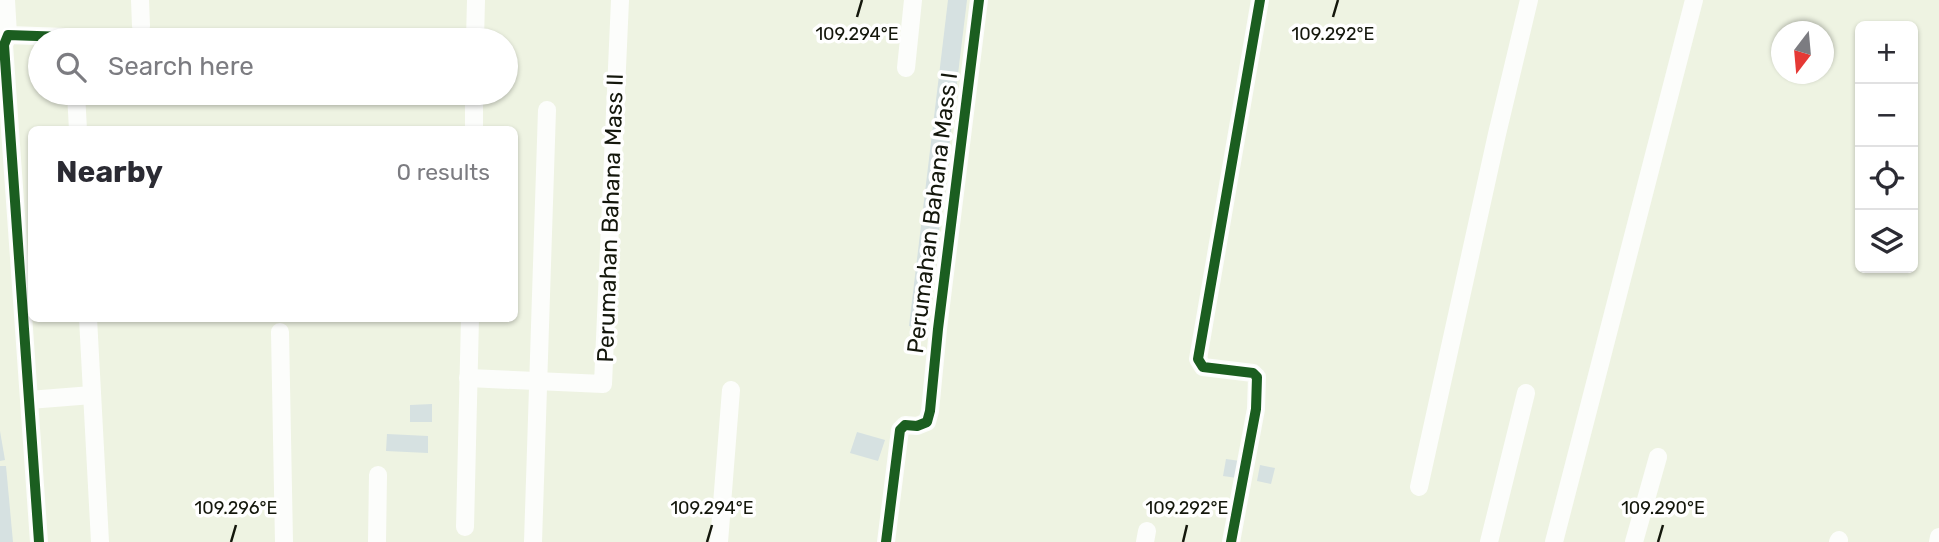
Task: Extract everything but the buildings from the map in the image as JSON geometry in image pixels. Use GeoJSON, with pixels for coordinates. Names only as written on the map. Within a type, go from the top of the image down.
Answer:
{"type":"FeatureCollection","features":[{"type":"Feature","properties":{"kind":"street"},"geometry":{"type":"LineString","coordinates":[[6,0],[8,35],[4,45],[39,542]]}},
{"type":"Feature","properties":{"kind":"street"},"geometry":{"type":"LineString","coordinates":[[140,0],[141,26]]}},
{"type":"Feature","properties":{"kind":"street"},"geometry":{"type":"LineString","coordinates":[[475,28],[476,0]]}},
{"type":"Feature","properties":{"kind":"street","name":"Perumahan Bahana Mass II"},"geometry":{"type":"LineString","coordinates":[[468,378],[603,384],[620,0]]}},
{"type":"Feature","properties":{"kind":"street"},"geometry":{"type":"LineString","coordinates":[[906,68],[913,0]]}},
{"type":"Feature","properties":{"kind":"street","name":"Perumahan Bahana Mass I"},"geometry":{"type":"LineString","coordinates":[[886,542],[900,430],[905,425],[920,426],[929,421],[979,0]]}},
{"type":"Feature","properties":{"kind":"street"},"geometry":{"type":"LineString","coordinates":[[1231,542],[1256,409],[1257,377],[1253,373],[1203,367],[1198,359],[1260,0]]}},
{"type":"Feature","properties":{"kind":"street"},"geometry":{"type":"LineString","coordinates":[[1419,486],[1529,0]]}},
{"type":"Feature","properties":{"kind":"street"},"geometry":{"type":"LineString","coordinates":[[1554,542],[1695,0]]}},
{"type":"Feature","properties":{"kind":"street"},"geometry":{"type":"LineString","coordinates":[[8,35],[28,36]]}},
{"type":"Feature","properties":{"kind":"street"},"geometry":{"type":"LineString","coordinates":[[77,105],[78,126]]}},
{"type":"Feature","properties":{"kind":"street"},"geometry":{"type":"LineString","coordinates":[[474,105],[474,126]]}},
{"type":"Feature","properties":{"kind":"street"},"geometry":{"type":"LineString","coordinates":[[533,542],[547,110]]}},
{"type":"Feature","properties":{"kind":"street"},"geometry":{"type":"LineString","coordinates":[[88,322],[100,542]]}},
{"type":"Feature","properties":{"kind":"street"},"geometry":{"type":"LineString","coordinates":[[465,527],[470,322]]}},
{"type":"Feature","properties":{"kind":"street"},"geometry":{"type":"LineString","coordinates":[[280,332],[284,542]]}},
{"type":"Feature","properties":{"kind":"street"},"geometry":{"type":"LineString","coordinates":[[719,542],[732,390]]}},
{"type":"Feature","properties":{"kind":"street"},"geometry":{"type":"LineString","coordinates":[[1489,542],[1526,394]]}},
{"type":"Feature","properties":{"kind":"street"},"geometry":{"type":"LineString","coordinates":[[29,400],[92,395]]}},
{"type":"Feature","properties":{"kind":"street"},"geometry":{"type":"LineString","coordinates":[[1634,542],[1658,457]]}},
{"type":"Feature","properties":{"kind":"street"},"geometry":{"type":"LineString","coordinates":[[377,542],[378,475]]}},
{"type":"Feature","properties":{"kind":"cycle path"},"geometry":{"type":"LineString","coordinates":[[886,542],[900,430],[905,425],[917,426],[927,422],[930,411],[979,0]]}},
{"type":"Feature","properties":{"kind":"cycle path"},"geometry":{"type":"LineString","coordinates":[[1231,542],[1256,409],[1257,377],[1253,373],[1203,367],[1198,359],[1260,0]]}},
{"type":"Feature","properties":{"kind":"cycle path"},"geometry":{"type":"LineString","coordinates":[[28,36],[8,35],[4,45],[39,542]]}}]}
